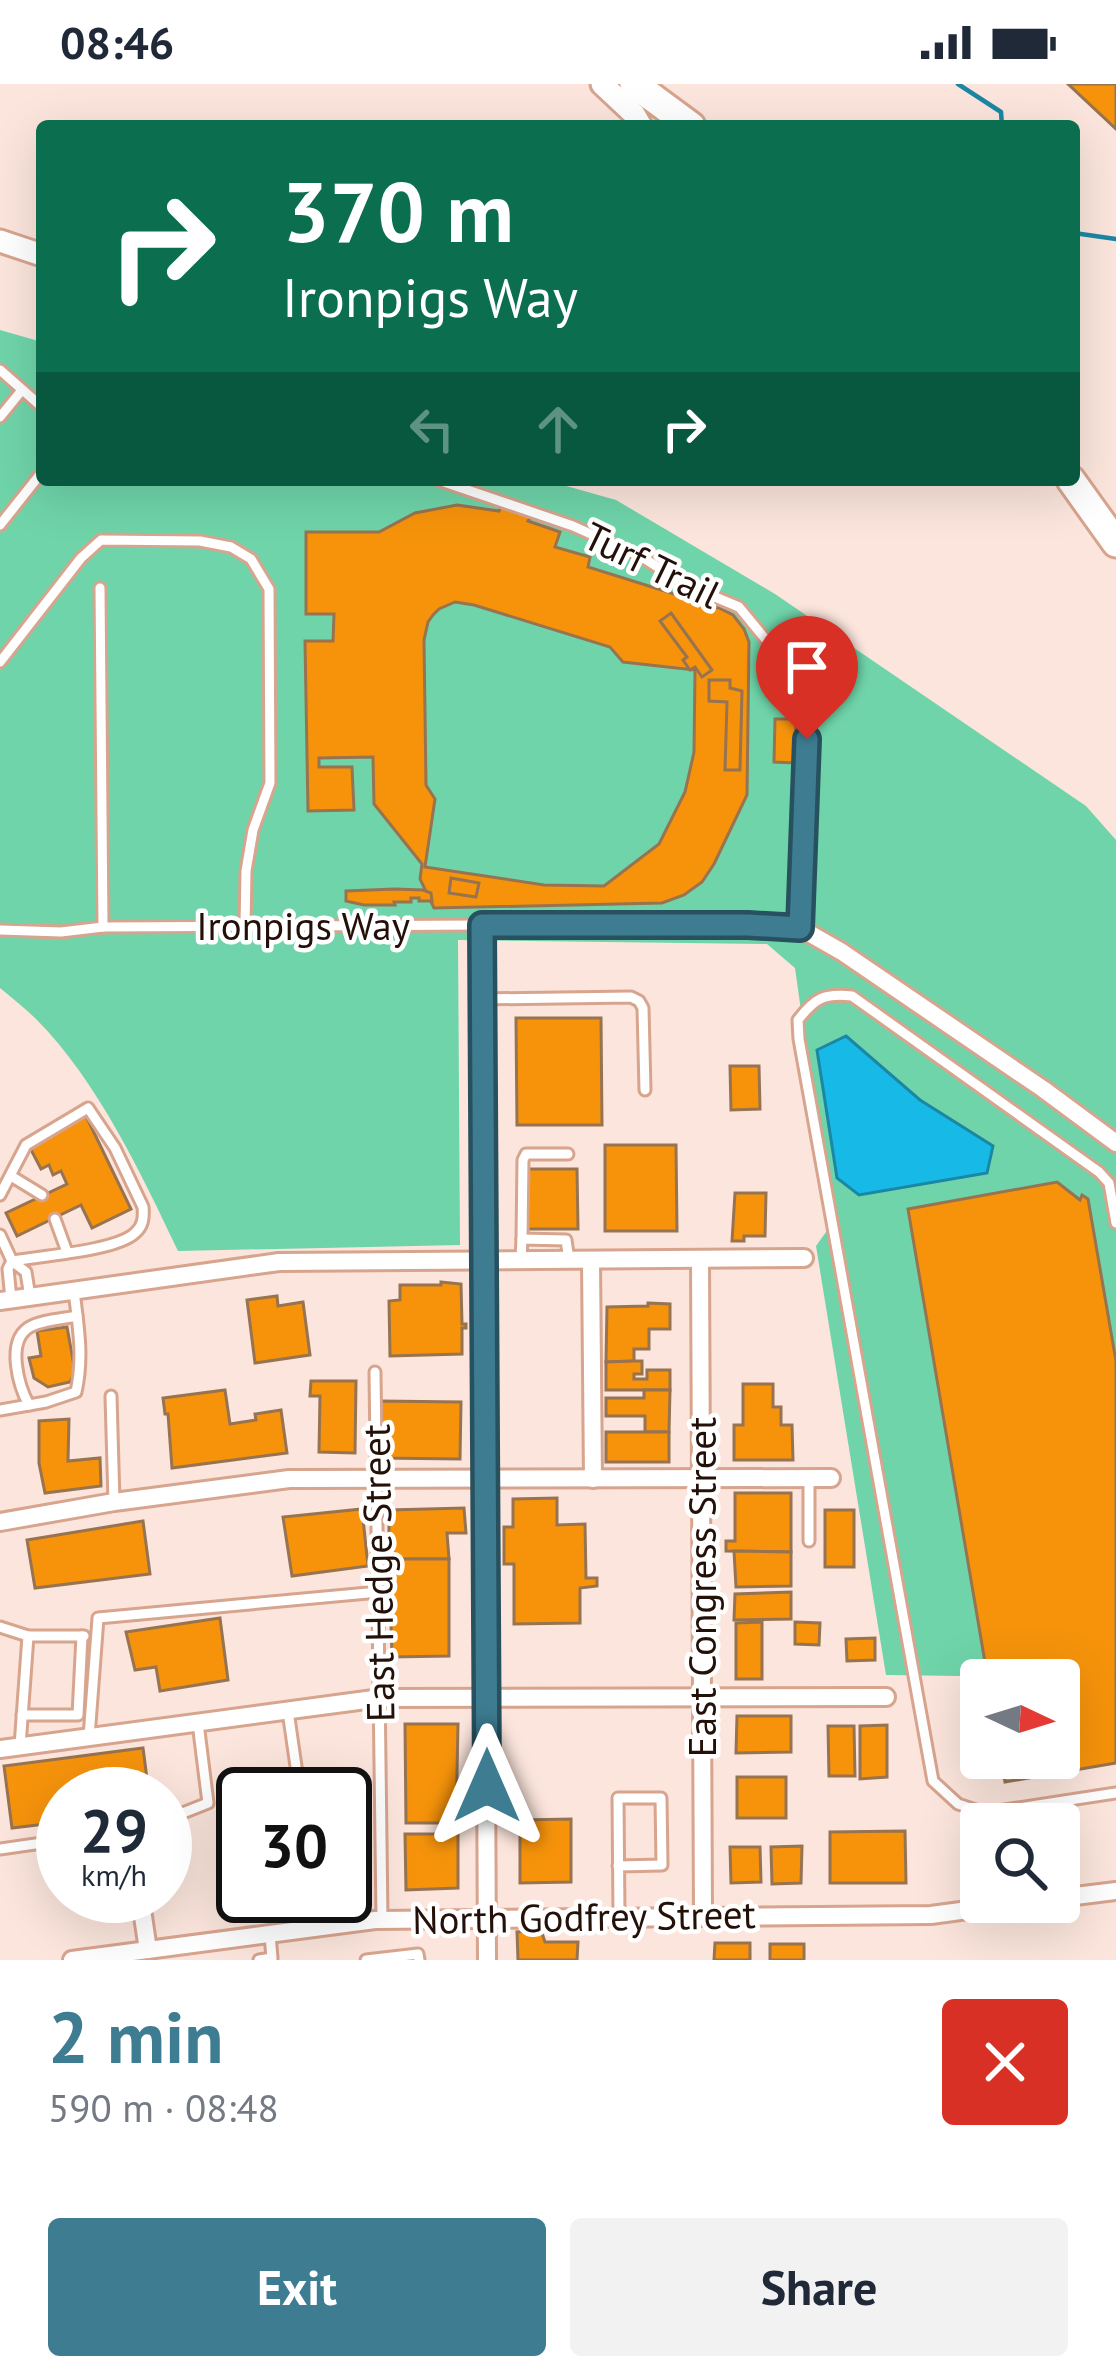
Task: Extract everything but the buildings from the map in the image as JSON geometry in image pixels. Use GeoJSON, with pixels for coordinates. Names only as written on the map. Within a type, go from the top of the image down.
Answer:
{"type":"FeatureCollection","features":[{"type":"Feature","properties":{"kind":"main road"},"geometry":{"type":"LineString","coordinates":[[634,84],[683,120]]}},
{"type":"Feature","properties":{"kind":"main road"},"geometry":{"type":"LineString","coordinates":[[1075,486],[1116,543]]}},
{"type":"Feature","properties":{"kind":"street"},"geometry":{"type":"LineString","coordinates":[[602,84],[638,120]]}},
{"type":"Feature","properties":{"kind":"street"},"geometry":{"type":"LineString","coordinates":[[0,242],[36,253]]}},
{"type":"Feature","properties":{"kind":"street"},"geometry":{"type":"LineString","coordinates":[[482,925],[487,1960]]}},
{"type":"Feature","properties":{"kind":"street","name":"Ironpigs Way"},"geometry":{"type":"LineString","coordinates":[[482,925],[800,928],[860,964],[1116,1143]]}},
{"type":"Feature","properties":{"kind":"street"},"geometry":{"type":"LineString","coordinates":[[14,1299],[279,1262],[803,1258]]}},
{"type":"Feature","properties":{"kind":"street","name":"East Congress Street"},"geometry":{"type":"LineString","coordinates":[[700,1259],[703,1915]]}},
{"type":"Feature","properties":{"kind":"street"},"geometry":{"type":"LineString","coordinates":[[590,1260],[593,1479]]}},
{"type":"Feature","properties":{"kind":"street"},"geometry":{"type":"LineString","coordinates":[[0,1522],[290,1479],[831,1478]]}},
{"type":"Feature","properties":{"kind":"street"},"geometry":{"type":"LineString","coordinates":[[0,1749],[381,1698],[886,1697]]}},
{"type":"Feature","properties":{"kind":"street"},"geometry":{"type":"LineString","coordinates":[[1080,1895],[1116,1891]]}},
{"type":"Feature","properties":{"kind":"street","name":"North Godfrey Street"},"geometry":{"type":"LineString","coordinates":[[72,1960],[148,1950],[181,1952],[382,1919],[960,1911]]}},
{"type":"Feature","properties":{"kind":"street"},"geometry":{"type":"LineString","coordinates":[[144,1923],[148,1950]]}},
{"type":"Feature","properties":{"kind":"lane"},"geometry":{"type":"LineString","coordinates":[[0,370],[36,402]]}},
{"type":"Feature","properties":{"kind":"lane"},"geometry":{"type":"LineString","coordinates":[[0,416],[22,390]]}},
{"type":"Feature","properties":{"kind":"lane"},"geometry":{"type":"LineString","coordinates":[[0,525],[36,480]]}},
{"type":"Feature","properties":{"kind":"lane","name":"Turf Trail"},"geometry":{"type":"LineString","coordinates":[[456,486],[573,526],[739,608],[771,646],[809,676],[800,928]]}},
{"type":"Feature","properties":{"kind":"lane"},"geometry":{"type":"LineString","coordinates":[[0,662],[81,557],[101,539],[200,541],[231,547],[251,559],[269,589],[271,783],[253,830],[245,926]]}},
{"type":"Feature","properties":{"kind":"lane"},"geometry":{"type":"LineString","coordinates":[[100,588],[104,927]]}},
{"type":"Feature","properties":{"kind":"lane","name":"Ironpigs Way"},"geometry":{"type":"LineString","coordinates":[[0,930],[482,925]]}},
{"type":"Feature","properties":{"kind":"lane"},"geometry":{"type":"LineString","coordinates":[[1116,1222],[1109,1183],[1100,1172],[852,996],[832,994],[812,1003],[798,1020],[828,1215],[934,1781],[958,1804],[985,1813],[1116,1792]]}},
{"type":"Feature","properties":{"kind":"lane"},"geometry":{"type":"LineString","coordinates":[[481,999],[631,997],[639,1001],[645,1090]]}},
{"type":"Feature","properties":{"kind":"lane"},"geometry":{"type":"LineString","coordinates":[[0,1195],[26,1145],[88,1108],[116,1148],[143,1207],[139,1230],[121,1243],[12,1261]]}},
{"type":"Feature","properties":{"kind":"lane"},"geometry":{"type":"LineString","coordinates":[[521,1260],[523,1160],[526,1154],[568,1154]]}},
{"type":"Feature","properties":{"kind":"lane"},"geometry":{"type":"LineString","coordinates":[[11,1176],[42,1195]]}},
{"type":"Feature","properties":{"kind":"lane"},"geometry":{"type":"LineString","coordinates":[[55,1219],[67,1252]]}},
{"type":"Feature","properties":{"kind":"lane"},"geometry":{"type":"LineString","coordinates":[[0,1234],[12,1261],[26,1272],[14,1299]]}},
{"type":"Feature","properties":{"kind":"lane"},"geometry":{"type":"LineString","coordinates":[[522,1238],[566,1240],[569,1260]]}},
{"type":"Feature","properties":{"kind":"lane"},"geometry":{"type":"LineString","coordinates":[[12,1261],[8,1269],[14,1299]]}},
{"type":"Feature","properties":{"kind":"lane"},"geometry":{"type":"LineString","coordinates":[[0,1410],[76,1392],[81,1371],[74,1291]]}},
{"type":"Feature","properties":{"kind":"lane"},"geometry":{"type":"LineString","coordinates":[[28,1405],[16,1357],[20,1338],[29,1327],[77,1316]]}},
{"type":"Feature","properties":{"kind":"lane","name":"East Hedge Street"},"geometry":{"type":"LineString","coordinates":[[375,1372],[382,1919]]}},
{"type":"Feature","properties":{"kind":"lane"},"geometry":{"type":"LineString","coordinates":[[111,1396],[114,1502]]}},
{"type":"Feature","properties":{"kind":"lane"},"geometry":{"type":"LineString","coordinates":[[809,1478],[809,1541]]}},
{"type":"Feature","properties":{"kind":"lane"},"geometry":{"type":"LineString","coordinates":[[89,1737],[98,1618],[379,1592]]}},
{"type":"Feature","properties":{"kind":"lane"},"geometry":{"type":"LineString","coordinates":[[0,1628],[28,1636],[95,1636]]}},
{"type":"Feature","properties":{"kind":"lane"},"geometry":{"type":"LineString","coordinates":[[20,1747],[28,1636]]}},
{"type":"Feature","properties":{"kind":"lane"},"geometry":{"type":"LineString","coordinates":[[22,1715],[78,1715],[82,1636]]}},
{"type":"Feature","properties":{"kind":"lane"},"geometry":{"type":"LineString","coordinates":[[288,1711],[296,1767]]}},
{"type":"Feature","properties":{"kind":"lane"},"geometry":{"type":"LineString","coordinates":[[192,1809],[208,1803],[198,1723]]}},
{"type":"Feature","properties":{"kind":"lane"},"geometry":{"type":"LineString","coordinates":[[618,1866],[662,1864],[661,1798],[618,1798],[618,1866],[619,1916]]}},
{"type":"Feature","properties":{"kind":"lane"},"geometry":{"type":"LineString","coordinates":[[0,1849],[36,1844]]}},
{"type":"Feature","properties":{"kind":"lane"},"geometry":{"type":"LineString","coordinates":[[315,1923],[316,1928]]}},
{"type":"Feature","properties":{"kind":"lane"},"geometry":{"type":"LineString","coordinates":[[259,1960],[273,1959],[269,1934]]}},
{"type":"Feature","properties":{"kind":"lane"},"geometry":{"type":"LineString","coordinates":[[366,1960],[418,1954],[418,1960]]}},
{"type":"Feature","properties":{"kind":"green space"},"geometry":{"type":"Polygon","coordinates":[[[0,330],[36,340],[36,486],[566,486],[616,500],[775,594],[1086,806],[1116,840],[1116,1678],[1080,1678],[1080,1659],[960,1659],[960,1676],[886,1675],[816,1246],[831,1225],[795,968],[767,944],[458,940],[460,1245],[178,1251],[98,1099],[36,1019],[0,988],[0,330]]]}},
{"type":"Feature","properties":{"kind":"water"},"geometry":{"type":"Polygon","coordinates":[[[846,1036],[920,1100],[993,1146],[987,1173],[859,1195],[837,1178],[817,1050],[846,1036]]]}},
{"type":"Feature","properties":{"kind":"waterway"},"geometry":{"type":"LineString","coordinates":[[958,84],[1001,112],[1002,120]]}},
{"type":"Feature","properties":{"kind":"waterway"},"geometry":{"type":"LineString","coordinates":[[1080,234],[1116,239]]}},
{"type":"Feature","properties":{"kind":"route"},"geometry":{"type":"LineString","coordinates":[[487,1786],[482,925],[800,928],[807,739]]}}]}
